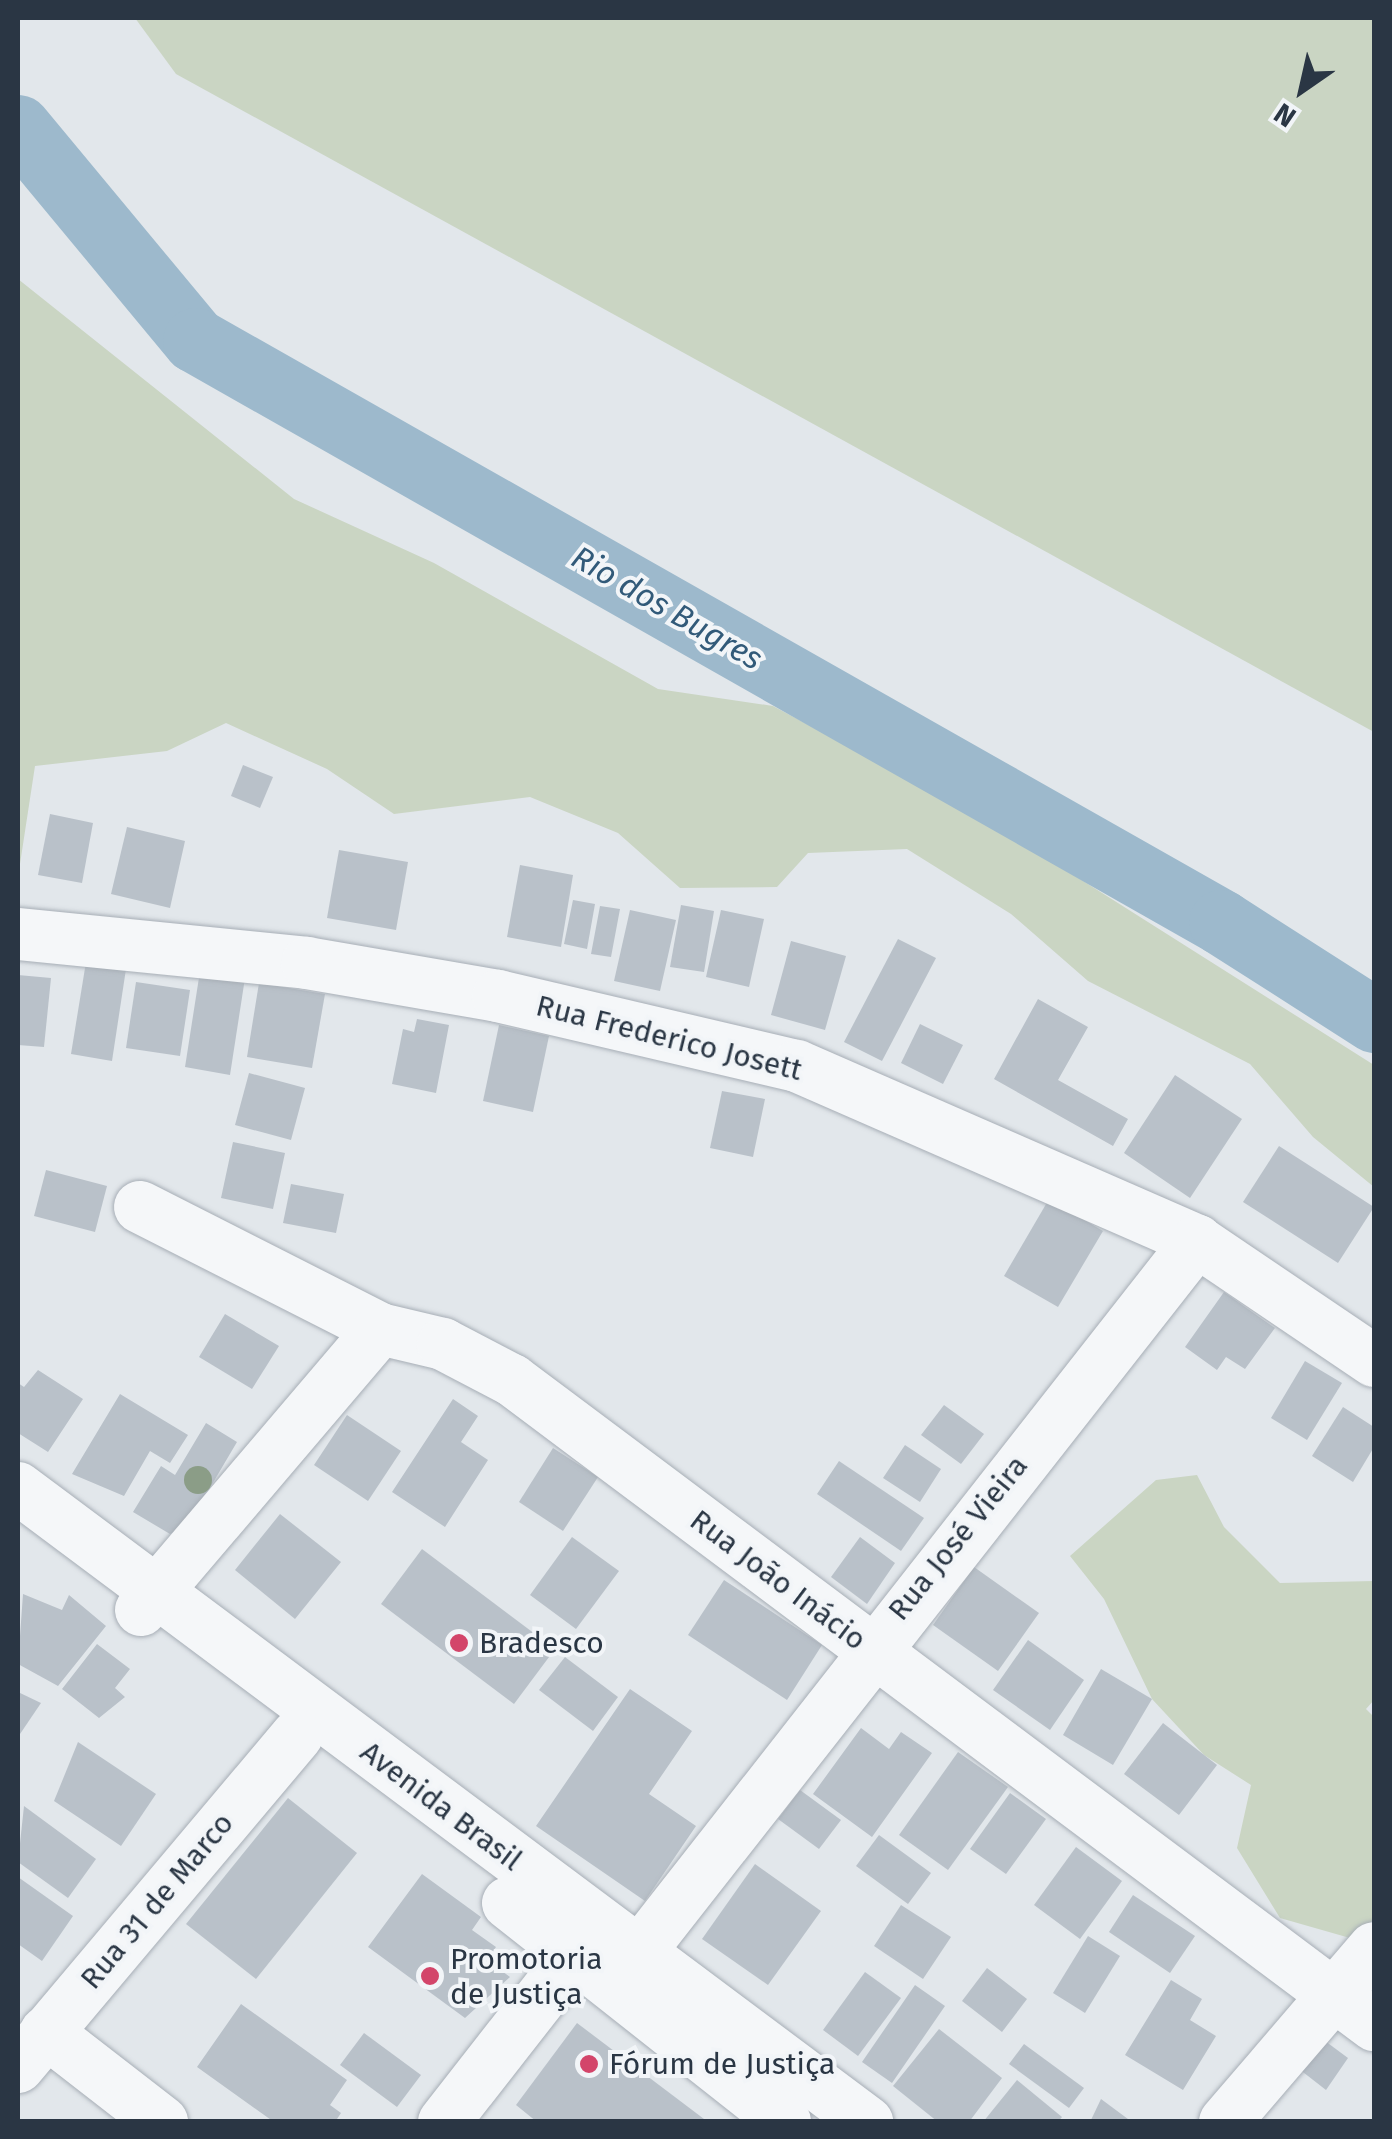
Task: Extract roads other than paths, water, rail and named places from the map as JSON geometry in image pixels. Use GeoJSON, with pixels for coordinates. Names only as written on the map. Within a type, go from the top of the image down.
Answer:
{"type":"FeatureCollection","features":[{"type":"Feature","properties":{"kind":"street","name":"Rua Frederico Josett"},"geometry":{"type":"LineString","coordinates":[[18,934],[307,963],[780,1061],[1008,1152],[1198,1242],[1374,1361]]}},
{"type":"Feature","properties":{"kind":"street","name":"Rua João Inácio"},"geometry":{"type":"LineString","coordinates":[[140,1207],[380,1329],[443,1344],[512,1380],[1354,2011]]}},
{"type":"Feature","properties":{"kind":"street","name":"Rua José Vieira"},"geometry":{"type":"LineString","coordinates":[[444,2122],[607,1954],[869,1649],[1198,1242]]}},
{"type":"Feature","properties":{"kind":"street"},"geometry":{"type":"LineString","coordinates":[[149,1599],[380,1329]]}},
{"type":"Feature","properties":{"kind":"street","name":"Avenida Brasil"},"geometry":{"type":"LineString","coordinates":[[18,1488],[149,1599],[607,1954],[778,2120]]}},
{"type":"Feature","properties":{"kind":"street","name":"Avenida Brasil"},"geometry":{"type":"LineString","coordinates":[[18,1522],[149,1599],[297,1736],[607,1954],[867,2122]]}},
{"type":"Feature","properties":{"kind":"street","name":"Rua 31 de Marco"},"geometry":{"type":"LineString","coordinates":[[32,2049],[297,1736]]}},
{"type":"Feature","properties":{"kind":"street"},"geometry":{"type":"LineString","coordinates":[[1225,2122],[1354,2011],[1374,1948]]}},
{"type":"Feature","properties":{"kind":"street"},"geometry":{"type":"LineString","coordinates":[[32,2049],[162,2122]]}},
{"type":"Feature","properties":{"kind":"waterway","name":"Rio dos Bugres"},"geometry":{"type":"LineString","coordinates":[[18,127],[195,340],[1221,922],[1374,1020]]}},
{"type":"Feature","properties":{"kind":"place","name":"Bradesco"},"geometry":{"type":"Point","coordinates":[459,1643]}},
{"type":"Feature","properties":{"kind":"place","name":"Promotoria de Justiça"},"geometry":{"type":"Point","coordinates":[430,1976]}},
{"type":"Feature","properties":{"kind":"place","name":"Fórum de Justiça"},"geometry":{"type":"Point","coordinates":[589,2064]}}]}
